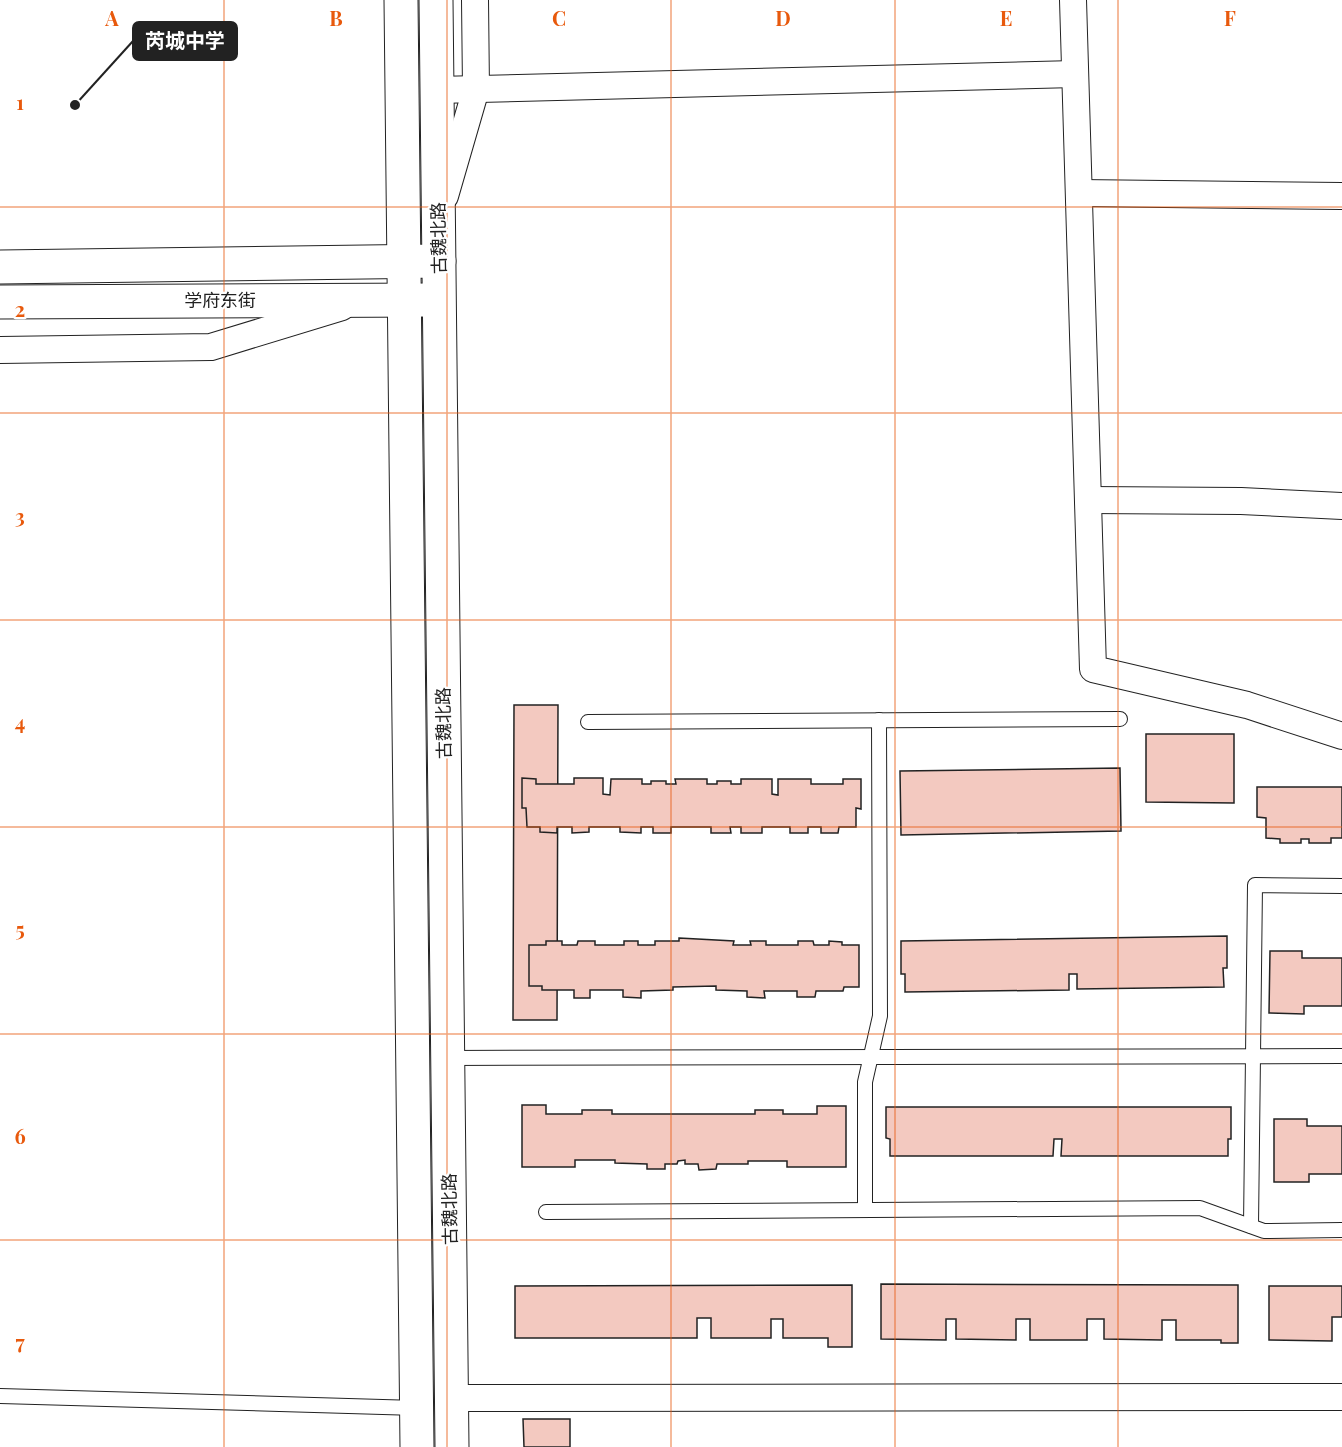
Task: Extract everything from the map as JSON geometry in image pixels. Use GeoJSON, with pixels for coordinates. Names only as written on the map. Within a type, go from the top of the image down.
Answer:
{"type":"FeatureCollection","features":[{"type":"Feature","properties":{"kind":"main road","name":"古魏北路"},"geometry":{"type":"LineString","coordinates":[[401,0],[417,1447]]}},
{"type":"Feature","properties":{"kind":"main road","name":"古魏北路"},"geometry":{"type":"LineString","coordinates":[[436,0],[452,1447]]}},
{"type":"Feature","properties":{"kind":"main road","name":"学府东街"},"geometry":{"type":"LineString","coordinates":[[0,267],[439,261]]}},
{"type":"Feature","properties":{"kind":"main road","name":"学府东街"},"geometry":{"type":"LineString","coordinates":[[0,302],[440,300]]}},
{"type":"Feature","properties":{"kind":"street"},"geometry":{"type":"LineString","coordinates":[[439,216],[476,89],[475,0]]}},
{"type":"Feature","properties":{"kind":"street"},"geometry":{"type":"LineString","coordinates":[[1073,0],[1093,669],[1247,705],[1342,736]]}},
{"type":"Feature","properties":{"kind":"street"},"geometry":{"type":"LineString","coordinates":[[437,90],[1075,74]]}},
{"type":"Feature","properties":{"kind":"street"},"geometry":{"type":"LineString","coordinates":[[1079,193],[1342,196]]}},
{"type":"Feature","properties":{"kind":"street"},"geometry":{"type":"LineString","coordinates":[[0,350],[211,347],[363,300]]}},
{"type":"Feature","properties":{"kind":"street"},"geometry":{"type":"LineString","coordinates":[[1088,500],[1241,501],[1342,506]]}},
{"type":"Feature","properties":{"kind":"street"},"geometry":{"type":"LineString","coordinates":[[452,1398],[1342,1397]]}},
{"type":"Feature","properties":{"kind":"lane"},"geometry":{"type":"LineString","coordinates":[[588,722],[1120,719]]}},
{"type":"Feature","properties":{"kind":"lane"},"geometry":{"type":"LineString","coordinates":[[865,1210],[865,1082],[880,1016],[879,720]]}},
{"type":"Feature","properties":{"kind":"lane"},"geometry":{"type":"LineString","coordinates":[[1251,1226],[1255,885],[1342,886]]}},
{"type":"Feature","properties":{"kind":"lane"},"geometry":{"type":"LineString","coordinates":[[448,1058],[1342,1056]]}},
{"type":"Feature","properties":{"kind":"lane"},"geometry":{"type":"LineString","coordinates":[[546,1212],[1200,1208],[1264,1230],[1342,1230]]}},
{"type":"Feature","properties":{"kind":"lane"},"geometry":{"type":"LineString","coordinates":[[0,1396],[417,1408]]}},
{"type":"Feature","properties":{"kind":"building"},"geometry":{"type":"Polygon","coordinates":[[[514,705],[558,705],[557,1020],[513,1020],[514,705]]]}},
{"type":"Feature","properties":{"kind":"building"},"geometry":{"type":"Polygon","coordinates":[[[1146,734],[1234,734],[1234,803],[1146,802],[1146,734]]]}},
{"type":"Feature","properties":{"kind":"building"},"geometry":{"type":"Polygon","coordinates":[[[1120,768],[1121,831],[901,835],[900,771],[1120,768]]]}},
{"type":"Feature","properties":{"kind":"building"},"geometry":{"type":"Polygon","coordinates":[[[522,778],[536,779],[536,784],[574,784],[574,778],[603,778],[603,794],[610,795],[611,779],[642,779],[642,784],[651,784],[651,781],[666,781],[666,784],[676,784],[675,779],[707,779],[707,784],[731,781],[731,784],[741,784],[741,779],[772,779],[772,794],[778,795],[778,779],[811,779],[811,784],[843,784],[843,779],[861,779],[861,809],[856,808],[856,827],[839,827],[838,833],[821,833],[821,827],[808,827],[808,833],[790,833],[790,827],[762,827],[762,833],[741,833],[741,827],[730,827],[731,833],[711,833],[711,827],[671,827],[671,833],[653,833],[653,827],[641,827],[641,833],[620,832],[620,827],[589,827],[589,832],[572,833],[572,827],[557,827],[557,833],[540,832],[540,827],[527,827],[526,808],[522,808],[522,778]]]}},
{"type":"Feature","properties":{"kind":"building"},"geometry":{"type":"Polygon","coordinates":[[[1257,787],[1342,787],[1342,838],[1331,838],[1331,843],[1309,843],[1309,839],[1301,839],[1301,843],[1280,843],[1280,839],[1266,838],[1266,818],[1257,817],[1257,787]]]}},
{"type":"Feature","properties":{"kind":"building"},"geometry":{"type":"Polygon","coordinates":[[[1227,936],[1227,968],[1223,968],[1224,987],[1077,989],[1077,974],[1069,974],[1069,990],[905,992],[905,974],[901,974],[901,941],[1227,936]]]}},
{"type":"Feature","properties":{"kind":"building"},"geometry":{"type":"Polygon","coordinates":[[[679,938],[734,941],[733,945],[751,945],[750,941],[766,941],[766,945],[798,945],[798,941],[813,941],[814,945],[829,945],[829,941],[842,942],[842,945],[859,945],[859,987],[844,987],[843,991],[816,991],[815,997],[797,997],[797,991],[764,991],[765,998],[747,997],[747,991],[716,990],[716,986],[673,987],[673,990],[641,991],[641,998],[623,997],[623,990],[590,990],[590,998],[574,998],[574,990],[542,990],[542,986],[529,986],[529,945],[546,945],[546,941],[562,941],[562,945],[577,945],[578,941],[595,941],[595,945],[624,945],[624,941],[638,941],[638,945],[655,945],[655,941],[679,941],[679,938]]]}},
{"type":"Feature","properties":{"kind":"building"},"geometry":{"type":"Polygon","coordinates":[[[1270,951],[1302,951],[1302,958],[1342,958],[1342,1006],[1304,1006],[1304,1014],[1269,1013],[1270,951]]]}},
{"type":"Feature","properties":{"kind":"building"},"geometry":{"type":"Polygon","coordinates":[[[522,1105],[546,1105],[546,1114],[582,1114],[582,1110],[612,1110],[612,1114],[755,1114],[755,1110],[783,1110],[783,1114],[817,1114],[817,1106],[846,1106],[846,1167],[787,1167],[787,1161],[748,1161],[748,1164],[717,1164],[716,1169],[699,1170],[698,1164],[685,1164],[685,1160],[678,1161],[677,1164],[665,1164],[665,1169],[647,1169],[647,1164],[615,1163],[615,1160],[575,1160],[575,1167],[522,1167],[522,1105]]]}},
{"type":"Feature","properties":{"kind":"building"},"geometry":{"type":"Polygon","coordinates":[[[886,1107],[1231,1107],[1231,1139],[1228,1139],[1228,1156],[1061,1156],[1062,1139],[1054,1139],[1053,1156],[890,1156],[890,1139],[886,1138],[886,1107]]]}},
{"type":"Feature","properties":{"kind":"building"},"geometry":{"type":"Polygon","coordinates":[[[1274,1119],[1307,1119],[1307,1126],[1342,1126],[1342,1174],[1309,1174],[1309,1182],[1274,1182],[1274,1119]]]}},
{"type":"Feature","properties":{"kind":"building"},"geometry":{"type":"Polygon","coordinates":[[[881,1284],[1238,1285],[1238,1343],[1221,1343],[1221,1340],[1176,1340],[1176,1320],[1162,1320],[1162,1340],[1104,1339],[1104,1319],[1087,1319],[1087,1340],[1030,1340],[1030,1319],[1016,1319],[1016,1340],[956,1339],[956,1319],[946,1319],[946,1340],[881,1339],[881,1284]]]}},
{"type":"Feature","properties":{"kind":"building"},"geometry":{"type":"Polygon","coordinates":[[[852,1285],[852,1347],[828,1347],[828,1338],[783,1338],[783,1319],[771,1319],[771,1338],[711,1338],[711,1318],[697,1318],[697,1338],[515,1338],[515,1286],[852,1285]]]}},
{"type":"Feature","properties":{"kind":"building"},"geometry":{"type":"Polygon","coordinates":[[[1269,1286],[1342,1286],[1342,1317],[1332,1317],[1332,1341],[1269,1340],[1269,1286]]]}},
{"type":"Feature","properties":{"kind":"building"},"geometry":{"type":"Polygon","coordinates":[[[523,1419],[570,1419],[570,1447],[524,1447],[523,1419]]]}},
{"type":"Feature","properties":{"kind":"place","name":"芮城中学"},"geometry":{"type":"Point","coordinates":[75,105]}}]}
